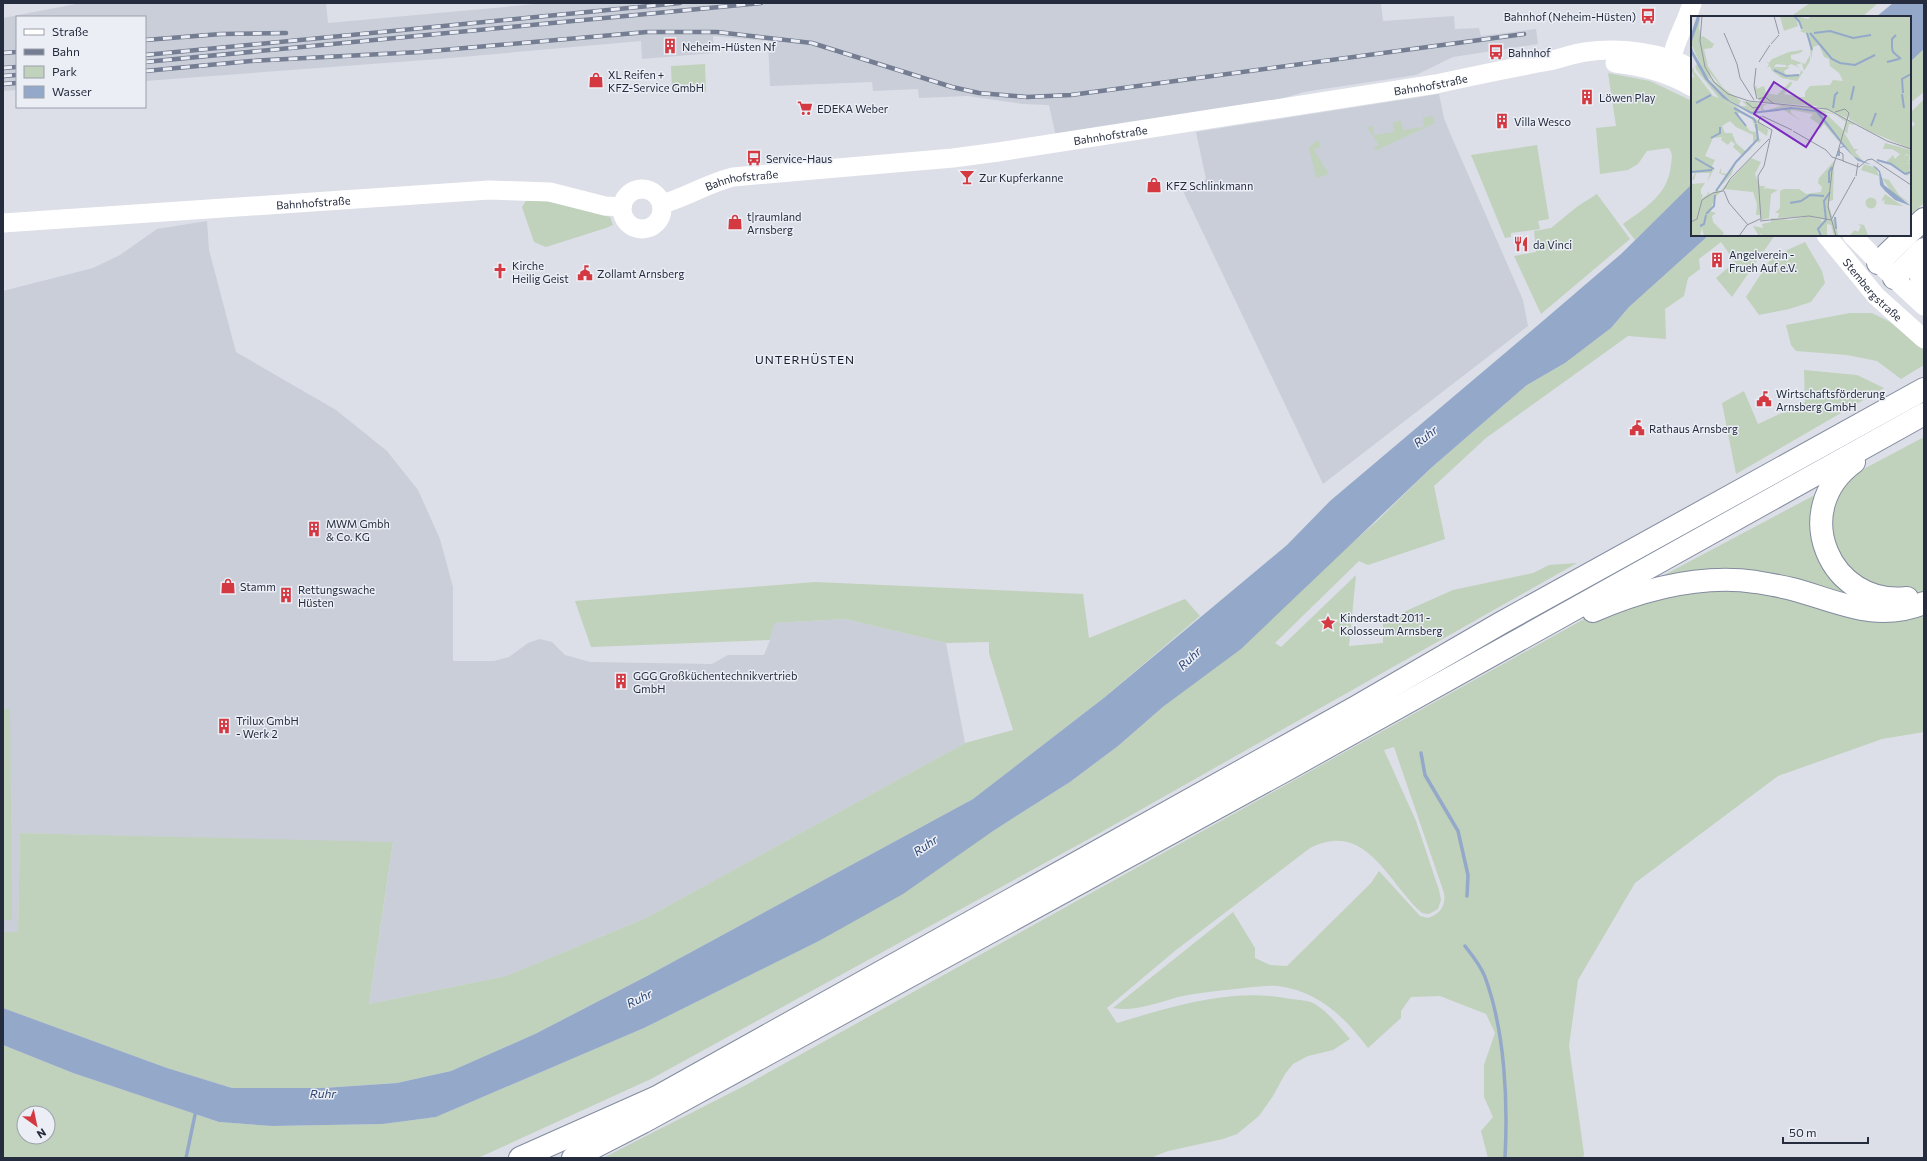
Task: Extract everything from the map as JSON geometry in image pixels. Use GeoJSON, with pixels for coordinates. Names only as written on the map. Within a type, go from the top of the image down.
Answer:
{"type":"FeatureCollection","features":[{"type":"Feature","properties":{"kind":"highway"},"geometry":{"type":"LineString","coordinates":[[1911,231],[1924,219]]}},
{"type":"Feature","properties":{"kind":"highway"},"geometry":{"type":"LineString","coordinates":[[1878,263],[1906,236]]}},
{"type":"Feature","properties":{"kind":"highway"},"geometry":{"type":"LineString","coordinates":[[1894,278],[1924,249]]}},
{"type":"Feature","properties":{"kind":"highway"},"geometry":{"type":"LineString","coordinates":[[1924,252],[1920,273],[1924,290]]}},
{"type":"Feature","properties":{"kind":"highway"},"geometry":{"type":"LineString","coordinates":[[520,1158],[657,1097],[1119,840],[1501,623],[1924,389]]}},
{"type":"Feature","properties":{"kind":"highway"},"geometry":{"type":"LineString","coordinates":[[1915,419],[1850,465],[1835,479],[1823,505],[1820,527],[1826,549],[1836,568],[1860,588],[1879,597],[1888,599],[1908,598],[1924,592]]}},
{"type":"Feature","properties":{"kind":"highway"},"geometry":{"type":"LineString","coordinates":[[573,1158],[650,1118],[1277,775],[1915,419]]}},
{"type":"Feature","properties":{"kind":"highway"},"geometry":{"type":"LineString","coordinates":[[1495,653],[1530,640],[1622,600],[1652,590],[1691,582],[1732,580],[1755,582],[1792,589],[1854,608],[1873,612],[1899,611],[1924,603]]}},
{"type":"Feature","properties":{"kind":"street"},"geometry":{"type":"LineString","coordinates":[[1684,71],[1688,19],[1692,3]]}},
{"type":"Feature","properties":{"kind":"street"},"geometry":{"type":"LineString","coordinates":[[1700,16],[1703,3]]}},
{"type":"Feature","properties":{"kind":"street","name":"Bahnhofstraße"},"geometry":{"type":"LineString","coordinates":[[662,204],[678,200],[718,180],[733,177],[945,159],[998,152],[1436,84],[1474,74],[1560,59],[1684,71]]}},
{"type":"Feature","properties":{"kind":"street"},"geometry":{"type":"LineString","coordinates":[[641,188],[650,190],[657,196],[662,204],[660,218],[650,227],[643,229],[637,228],[628,223],[623,216],[622,208],[626,197],[634,190],[641,188]]}},
{"type":"Feature","properties":{"kind":"street","name":"Bahnhofstraße"},"geometry":{"type":"LineString","coordinates":[[3,223],[489,190],[550,192],[605,206],[622,208]]}},
{"type":"Feature","properties":{"kind":"street","name":"Stembergstraße"},"geometry":{"type":"LineString","coordinates":[[1827,236],[1876,296],[1924,339]]}},
{"type":"Feature","properties":{"kind":"street","name":"Stembergstraße"},"geometry":{"type":"LineString","coordinates":[[1853,236],[1878,263],[1924,306]]}},
{"type":"Feature","properties":{"kind":"shaded area"},"geometry":{"type":"Polygon","coordinates":[[[81,3],[326,3],[328,23],[547,3],[1381,3],[1383,21],[1454,16],[1455,29],[1479,28],[1481,36],[1536,29],[1538,44],[1453,57],[1416,75],[1304,92],[1213,119],[1057,141],[1049,105],[1023,104],[967,96],[919,98],[918,89],[873,91],[872,82],[770,86],[768,41],[713,36],[714,53],[642,59],[641,41],[439,59],[146,81],[146,16],[16,16],[16,90],[3,91],[3,18],[81,3]]]}},
{"type":"Feature","properties":{"kind":"shaded area"},"geometry":{"type":"Polygon","coordinates":[[[1439,94],[1444,118],[1450,133],[1523,300],[1528,326],[1323,484],[1183,191],[1206,179],[1196,132],[1439,94]]]}},
{"type":"Feature","properties":{"kind":"shaded area"},"geometry":{"type":"Polygon","coordinates":[[[207,221],[209,250],[236,352],[336,410],[387,451],[418,490],[440,539],[453,587],[453,661],[494,661],[509,657],[528,643],[540,639],[552,642],[565,655],[590,662],[712,664],[728,655],[764,655],[770,640],[773,623],[845,619],[946,643],[965,743],[646,918],[506,976],[369,1004],[393,843],[20,833],[18,932],[3,932],[3,291],[93,268],[120,255],[157,229],[207,221]]]}},
{"type":"Feature","properties":{"kind":"green space"},"geometry":{"type":"Polygon","coordinates":[[[1810,3],[1878,3],[1863,16],[1791,16],[1810,3]]]}},
{"type":"Feature","properties":{"kind":"green space"},"geometry":{"type":"Polygon","coordinates":[[[1924,49],[1924,92],[1911,102],[1911,61],[1924,49]]]}},
{"type":"Feature","properties":{"kind":"green space"},"geometry":{"type":"Polygon","coordinates":[[[705,64],[706,92],[672,91],[671,66],[705,64]]]}},
{"type":"Feature","properties":{"kind":"green space"},"geometry":{"type":"Polygon","coordinates":[[[1608,73],[1650,81],[1691,101],[1691,186],[1635,240],[1623,224],[1647,206],[1660,193],[1669,175],[1672,154],[1669,148],[1647,151],[1638,164],[1628,170],[1600,174],[1596,128],[1616,126],[1608,73]]]}},
{"type":"Feature","properties":{"kind":"green space"},"geometry":{"type":"Polygon","coordinates":[[[1924,99],[1924,203],[1911,214],[1911,128],[1915,124],[1911,120],[1911,112],[1924,99]]]}},
{"type":"Feature","properties":{"kind":"green space"},"geometry":{"type":"Polygon","coordinates":[[[1432,116],[1435,123],[1375,151],[1374,148],[1379,145],[1367,127],[1373,126],[1374,135],[1394,132],[1393,122],[1401,121],[1403,130],[1424,127],[1423,118],[1432,116]]]}},
{"type":"Feature","properties":{"kind":"green space"},"geometry":{"type":"Polygon","coordinates":[[[1318,140],[1321,146],[1314,150],[1329,174],[1316,178],[1309,147],[1318,140]]]}},
{"type":"Feature","properties":{"kind":"green space"},"geometry":{"type":"Polygon","coordinates":[[[1537,145],[1549,219],[1538,221],[1540,229],[1511,233],[1511,237],[1505,238],[1471,155],[1537,145]]]}},
{"type":"Feature","properties":{"kind":"green space"},"geometry":{"type":"Polygon","coordinates":[[[1597,194],[1630,239],[1541,314],[1514,256],[1536,252],[1534,231],[1551,228],[1578,206],[1597,194]]]}},
{"type":"Feature","properties":{"kind":"green space"},"geometry":{"type":"Polygon","coordinates":[[[534,198],[610,217],[613,225],[546,247],[534,242],[522,207],[526,201],[534,198]]]}},
{"type":"Feature","properties":{"kind":"green space"},"geometry":{"type":"Polygon","coordinates":[[[1708,236],[1774,236],[1732,297],[1716,278],[1735,262],[1721,242],[1699,259],[1700,269],[1688,278],[1684,296],[1665,309],[1666,339],[1628,336],[1486,438],[1434,486],[1445,539],[1368,565],[1359,561],[1275,643],[1281,647],[1356,575],[1349,646],[1383,643],[1383,624],[1408,610],[1453,590],[1533,573],[1549,565],[1577,563],[1096,835],[651,1079],[478,1158],[3,1158],[3,1045],[73,1073],[219,1122],[272,1126],[383,1124],[436,1117],[644,1028],[817,942],[1070,782],[1118,746],[1376,522],[1431,468],[1527,385],[1565,363],[1611,328],[1629,307],[1708,236]]]}},
{"type":"Feature","properties":{"kind":"green space"},"geometry":{"type":"Polygon","coordinates":[[[1805,242],[1822,271],[1825,283],[1811,302],[1789,309],[1759,315],[1746,297],[1772,257],[1805,242]]]}},
{"type":"Feature","properties":{"kind":"green space"},"geometry":{"type":"Polygon","coordinates":[[[1850,313],[1872,313],[1890,322],[1924,350],[1924,365],[1901,379],[1877,361],[1847,355],[1796,351],[1791,345],[1786,325],[1850,313]]]}},
{"type":"Feature","properties":{"kind":"green space"},"geometry":{"type":"Polygon","coordinates":[[[1804,370],[1857,375],[1884,388],[1736,474],[1722,403],[1744,391],[1758,424],[1805,402],[1804,370]]]}},
{"type":"Feature","properties":{"kind":"green space"},"geometry":{"type":"Polygon","coordinates":[[[1924,437],[1924,732],[1882,739],[1778,776],[1635,883],[1578,980],[1569,1046],[1584,1154],[1583,1158],[1488,1158],[1481,1131],[1493,1117],[1484,1097],[1484,1065],[1495,1033],[1486,1014],[1440,996],[1411,997],[1401,1011],[1401,1018],[1368,1048],[1350,1026],[1329,1007],[1306,993],[1278,986],[1262,986],[1206,992],[1178,997],[1137,1008],[1113,1008],[1233,912],[1255,948],[1255,958],[1270,965],[1287,966],[1371,883],[1379,871],[1420,916],[1428,918],[1439,912],[1443,906],[1444,893],[1394,747],[1384,750],[1416,821],[1439,890],[1441,900],[1438,909],[1429,914],[1422,913],[1374,858],[1361,848],[1346,842],[1329,841],[1310,848],[1176,950],[1107,1008],[1117,1023],[1160,1010],[1203,1000],[1247,995],[1303,1000],[1315,1004],[1329,1016],[1350,1039],[1333,1050],[1308,1056],[1293,1064],[1285,1074],[1273,1096],[1259,1116],[1237,1134],[1223,1139],[1168,1151],[1150,1158],[603,1158],[744,1086],[1649,583],[1924,437]]]}},
{"type":"Feature","properties":{"kind":"green space"},"geometry":{"type":"Polygon","coordinates":[[[815,582],[1083,594],[1089,638],[1185,599],[1200,616],[1105,697],[973,799],[647,976],[535,1034],[451,1071],[397,1083],[323,1088],[232,1088],[167,1068],[3,1008],[3,932],[18,932],[20,833],[393,842],[369,1004],[506,976],[646,918],[965,743],[1013,730],[989,653],[989,642],[946,643],[845,619],[774,623],[770,640],[591,647],[575,601],[815,582]]]}},
{"type":"Feature","properties":{"kind":"green space"},"geometry":{"type":"Polygon","coordinates":[[[3,709],[10,709],[12,920],[3,920],[3,709]]]}},
{"type":"Feature","properties":{"kind":"water"},"geometry":{"type":"Polygon","coordinates":[[[1893,3],[1924,3],[1924,49],[1911,61],[1911,16],[1877,16],[1893,3]]]}},
{"type":"Feature","properties":{"kind":"water","name":"Ruhr"},"geometry":{"type":"Polygon","coordinates":[[[1691,185],[1691,236],[1708,236],[1629,307],[1611,328],[1565,363],[1527,385],[1431,468],[1241,649],[1164,706],[1118,746],[1070,782],[993,831],[903,894],[817,942],[644,1028],[436,1117],[383,1124],[272,1126],[219,1122],[73,1073],[3,1045],[3,1008],[167,1068],[232,1088],[323,1088],[397,1083],[451,1071],[535,1034],[647,976],[973,799],[1105,697],[1287,545],[1330,501],[1621,254],[1691,185]]]}},
{"type":"Feature","properties":{"kind":"waterway"},"geometry":{"type":"LineString","coordinates":[[1421,753],[1425,775],[1458,831],[1468,875],[1467,896]]}},
{"type":"Feature","properties":{"kind":"waterway"},"geometry":{"type":"LineString","coordinates":[[1465,946],[1485,977],[1497,1020],[1504,1066],[1506,1113],[1505,1158]]}},
{"type":"Feature","properties":{"kind":"waterway"},"geometry":{"type":"LineString","coordinates":[[186,1158],[196,1110]]}},
{"type":"Feature","properties":{"kind":"railway"},"geometry":{"type":"LineString","coordinates":[[146,55],[680,3]]}},
{"type":"Feature","properties":{"kind":"railway"},"geometry":{"type":"LineString","coordinates":[[146,62],[761,3]]}},
{"type":"Feature","properties":{"kind":"railway"},"geometry":{"type":"LineString","coordinates":[[146,71],[251,61],[420,52],[647,32],[717,32],[812,43],[952,87],[979,93],[1027,97],[1071,95],[1524,34]]}},
{"type":"Feature","properties":{"kind":"railway"},"geometry":{"type":"LineString","coordinates":[[146,40],[221,34],[286,33]]}},
{"type":"Feature","properties":{"kind":"railway"},"geometry":{"type":"LineString","coordinates":[[3,53],[16,52]]}},
{"type":"Feature","properties":{"kind":"railway"},"geometry":{"type":"LineString","coordinates":[[3,68],[16,67]]}},
{"type":"Feature","properties":{"kind":"railway"},"geometry":{"type":"LineString","coordinates":[[3,76],[16,75]]}},
{"type":"Feature","properties":{"kind":"railway"},"geometry":{"type":"LineString","coordinates":[[3,84],[16,83]]}},
{"type":"Feature","properties":{"kind":"place","name":"Bahnhof (Neheim-Hüsten)"},"geometry":{"type":"Point","coordinates":[1648,16]}},
{"type":"Feature","properties":{"kind":"place","name":"Neheim-Hüsten Nf"},"geometry":{"type":"Point","coordinates":[670,46]}},
{"type":"Feature","properties":{"kind":"place","name":"Bahnhof"},"geometry":{"type":"Point","coordinates":[1496,52]}},
{"type":"Feature","properties":{"kind":"place","name":"XL Reifen + KFZ-Service GmbH"},"geometry":{"type":"Point","coordinates":[596,80]}},
{"type":"Feature","properties":{"kind":"place","name":"Löwen Play"},"geometry":{"type":"Point","coordinates":[1587,97]}},
{"type":"Feature","properties":{"kind":"place","name":"EDEKA Weber"},"geometry":{"type":"Point","coordinates":[805,108]}},
{"type":"Feature","properties":{"kind":"place","name":"Villa Wesco"},"geometry":{"type":"Point","coordinates":[1502,121]}},
{"type":"Feature","properties":{"kind":"place","name":"Service-Haus"},"geometry":{"type":"Point","coordinates":[754,158]}},
{"type":"Feature","properties":{"kind":"place","name":"Zur Kupferkanne"},"geometry":{"type":"Point","coordinates":[967,177]}},
{"type":"Feature","properties":{"kind":"place","name":"KFZ Schlinkmann"},"geometry":{"type":"Point","coordinates":[1154,185]}},
{"type":"Feature","properties":{"kind":"place","name":"t|raumland Arnsberg"},"geometry":{"type":"Point","coordinates":[735,222]}},
{"type":"Feature","properties":{"kind":"place","name":"da Vinci"},"geometry":{"type":"Point","coordinates":[1521,244]}},
{"type":"Feature","properties":{"kind":"place","name":"Angelverein - Frueh Auf e.V."},"geometry":{"type":"Point","coordinates":[1717,260]}},
{"type":"Feature","properties":{"kind":"place","name":"Kirche Heilig Geist"},"geometry":{"type":"Point","coordinates":[500,271]}},
{"type":"Feature","properties":{"kind":"place","name":"Zollamt Arnsberg"},"geometry":{"type":"Point","coordinates":[585,273]}},
{"type":"Feature","properties":{"kind":"place","name":"Wirtschaftsförderung Arnsberg GmbH"},"geometry":{"type":"Point","coordinates":[1764,399]}},
{"type":"Feature","properties":{"kind":"place","name":"Rathaus Arnsberg"},"geometry":{"type":"Point","coordinates":[1637,428]}},
{"type":"Feature","properties":{"kind":"place","name":"MWM Gmbh & Co. KG"},"geometry":{"type":"Point","coordinates":[314,529]}},
{"type":"Feature","properties":{"kind":"place","name":"Stamm"},"geometry":{"type":"Point","coordinates":[228,586]}},
{"type":"Feature","properties":{"kind":"place","name":"Rettungswache Hüsten"},"geometry":{"type":"Point","coordinates":[286,595]}},
{"type":"Feature","properties":{"kind":"place","name":"Kinderstadt 2011 - Kolosseum Arnsberg"},"geometry":{"type":"Point","coordinates":[1328,623]}},
{"type":"Feature","properties":{"kind":"place","name":"GGG Großküchentechnikvertrieb GmbH"},"geometry":{"type":"Point","coordinates":[621,681]}},
{"type":"Feature","properties":{"kind":"place","name":"Trilux GmbH - Werk 2"},"geometry":{"type":"Point","coordinates":[224,726]}},
{"type":"Feature","properties":{"kind":"district","name":"UNTERHÜSTEN"},"geometry":{"type":"Point","coordinates":[805,359]}}]}
